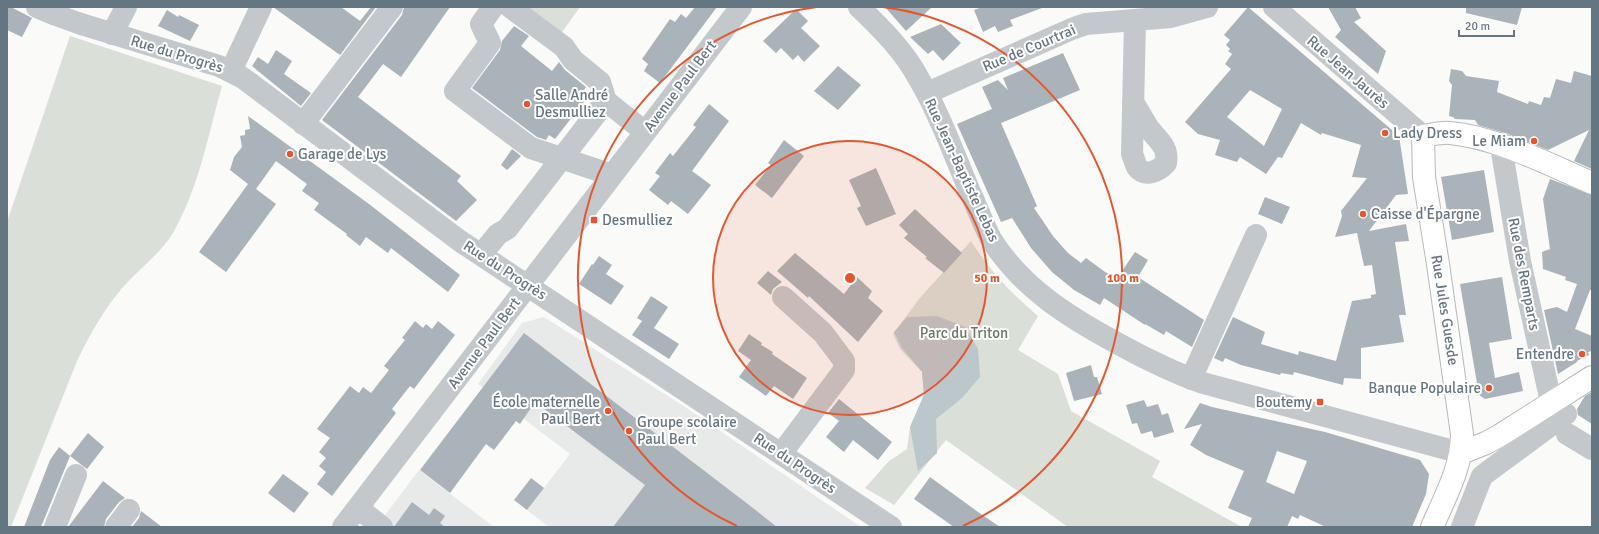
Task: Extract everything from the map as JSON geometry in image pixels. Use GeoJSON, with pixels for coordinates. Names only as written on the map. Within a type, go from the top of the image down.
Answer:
{"type":"FeatureCollection","features":[{"type":"Feature","properties":{"kind":"main road"},"geometry":{"type":"LineString","coordinates":[[1423,136],[1451,133],[1476,138],[1527,155],[1592,183]]}},
{"type":"Feature","properties":{"kind":"main road","name":"Rue Jules Guesde"},"geometry":{"type":"LineString","coordinates":[[1423,136],[1424,177],[1462,434],[1461,453],[1453,478],[1432,527]]}},
{"type":"Feature","properties":{"kind":"main road"},"geometry":{"type":"LineString","coordinates":[[1461,453],[1493,439],[1561,417],[1592,377]]}},
{"type":"Feature","properties":{"kind":"street","name":"Rue du Progrès"},"geometry":{"type":"LineString","coordinates":[[37,7],[56,16],[231,71],[254,86],[439,226],[781,454],[882,524]]}},
{"type":"Feature","properties":{"kind":"street"},"geometry":{"type":"LineString","coordinates":[[112,34],[126,7]]}},
{"type":"Feature","properties":{"kind":"street"},"geometry":{"type":"LineString","coordinates":[[231,71],[261,7]]}},
{"type":"Feature","properties":{"kind":"street"},"geometry":{"type":"LineString","coordinates":[[303,124],[392,7]]}},
{"type":"Feature","properties":{"kind":"street"},"geometry":{"type":"LineString","coordinates":[[493,7],[481,24],[490,43],[455,91],[531,148],[612,175]]}},
{"type":"Feature","properties":{"kind":"street"},"geometry":{"type":"LineString","coordinates":[[510,7],[564,47],[573,60],[600,82],[606,101],[645,132]]}},
{"type":"Feature","properties":{"kind":"street","name":"Avenue Paul Bert"},"geometry":{"type":"LineString","coordinates":[[344,527],[741,7]]}},
{"type":"Feature","properties":{"kind":"street","name":"Rue Jean-Baptiste Lebas"},"geometry":{"type":"LineString","coordinates":[[859,7],[885,32],[913,68],[927,93],[984,225],[997,247],[1016,270],[1043,297],[1072,318],[1146,358],[1191,379],[1461,453]]}},
{"type":"Feature","properties":{"kind":"street","name":"Rue de Courtrai"},"geometry":{"type":"LineString","coordinates":[[927,93],[1086,24],[1171,17],[1207,7]]}},
{"type":"Feature","properties":{"kind":"street","name":"Rue Jean Jaurès"},"geometry":{"type":"LineString","coordinates":[[1274,7],[1423,136]]}},
{"type":"Feature","properties":{"kind":"street"},"geometry":{"type":"LineString","coordinates":[[1134,102],[1135,20]]}},
{"type":"Feature","properties":{"kind":"street"},"geometry":{"type":"LineString","coordinates":[[481,255],[498,234],[507,229],[606,101]]}},
{"type":"Feature","properties":{"kind":"street","name":"Rue des Remparts"},"geometry":{"type":"LineString","coordinates":[[1501,146],[1520,261],[1561,417]]}},
{"type":"Feature","properties":{"kind":"street"},"geometry":{"type":"LineString","coordinates":[[1191,379],[1256,235]]}},
{"type":"Feature","properties":{"kind":"street"},"geometry":{"type":"LineString","coordinates":[[781,454],[844,370],[844,361],[823,333],[783,297]]}},
{"type":"Feature","properties":{"kind":"street"},"geometry":{"type":"LineString","coordinates":[[1462,527],[1482,476],[1561,417],[1592,449]]}},
{"type":"Feature","properties":{"kind":"street"},"geometry":{"type":"LineString","coordinates":[[55,527],[76,475]]}},
{"type":"Feature","properties":{"kind":"street"},"geometry":{"type":"LineString","coordinates":[[358,508],[382,527]]}},
{"type":"Feature","properties":{"kind":"street"},"geometry":{"type":"LineString","coordinates":[[116,527],[129,510]]}},
{"type":"Feature","properties":{"kind":"shaded area"},"geometry":{"type":"Polygon","coordinates":[[[937,316],[965,327],[978,349],[980,377],[962,398],[936,419],[937,453],[918,471],[910,427],[924,395],[922,372],[902,348],[894,332],[907,317],[937,316]]]}},
{"type":"Feature","properties":{"kind":"shaded area","name":"Groupe scolaire Paul Bert"},"geometry":{"type":"Polygon","coordinates":[[[544,317],[685,407],[861,527],[549,527],[527,510],[570,454],[478,384],[522,323],[544,317]]]}},
{"type":"Feature","properties":{"kind":"shaded area"},"geometry":{"type":"Polygon","coordinates":[[[419,470],[494,527],[376,527],[419,470]]]}},
{"type":"Feature","properties":{"kind":"green space"},"geometry":{"type":"Polygon","coordinates":[[[523,7],[580,7],[560,35],[523,7]]]}},
{"type":"Feature","properties":{"kind":"green space"},"geometry":{"type":"Polygon","coordinates":[[[70,36],[222,86],[202,161],[190,198],[182,216],[168,240],[123,287],[92,332],[77,361],[11,527],[7,527],[7,222],[70,36]]]}},
{"type":"Feature","properties":{"kind":"green space","name":"Parc du Triton"},"geometry":{"type":"Polygon","coordinates":[[[971,241],[1002,281],[1038,316],[1018,350],[1058,374],[1071,411],[1160,461],[1152,477],[1242,527],[1068,527],[946,440],[894,505],[865,488],[889,461],[907,449],[910,427],[924,395],[922,372],[900,349],[893,334],[919,299],[971,241]]]}},
{"type":"Feature","properties":{"kind":"building"},"geometry":{"type":"Polygon","coordinates":[[[7,7],[11,7],[32,18],[22,37],[7,30],[7,7]]]}},
{"type":"Feature","properties":{"kind":"building"},"geometry":{"type":"Polygon","coordinates":[[[273,7],[341,7],[360,21],[371,7],[376,7],[340,55],[273,7]]]}},
{"type":"Feature","properties":{"kind":"building"},"geometry":{"type":"Polygon","coordinates":[[[404,7],[450,7],[401,77],[383,64],[358,97],[461,176],[457,181],[477,200],[456,221],[322,120],[402,15],[404,7]]]}},
{"type":"Feature","properties":{"kind":"building"},"geometry":{"type":"Polygon","coordinates":[[[695,7],[717,7],[660,83],[644,71],[648,64],[642,59],[670,19],[675,22],[681,14],[686,18],[695,7]]]}},
{"type":"Feature","properties":{"kind":"building"},"geometry":{"type":"Polygon","coordinates":[[[885,7],[932,7],[906,31],[885,7]]]}},
{"type":"Feature","properties":{"kind":"building"},"geometry":{"type":"Polygon","coordinates":[[[982,7],[1042,8],[1010,20],[1013,26],[998,32],[995,26],[983,32],[974,10],[982,7]]]}},
{"type":"Feature","properties":{"kind":"building"},"geometry":{"type":"Polygon","coordinates":[[[1248,7],[1399,136],[1408,194],[1396,195],[1369,231],[1406,224],[1409,241],[1395,242],[1406,315],[1399,315],[1404,342],[1361,348],[1361,379],[1344,378],[1343,385],[1294,372],[1293,375],[1281,373],[1280,375],[1241,365],[1225,358],[1223,362],[1214,358],[1233,317],[1265,332],[1261,344],[1298,355],[1299,351],[1336,361],[1352,301],[1371,298],[1371,295],[1376,294],[1372,265],[1364,266],[1357,233],[1335,237],[1342,216],[1341,211],[1367,178],[1352,177],[1361,145],[1322,133],[1321,135],[1301,123],[1282,158],[1278,157],[1266,174],[1240,157],[1237,162],[1215,155],[1220,140],[1198,134],[1185,122],[1231,69],[1225,64],[1232,54],[1228,51],[1230,49],[1226,45],[1230,40],[1224,35],[1248,7]],[[1250,90],[1227,117],[1264,146],[1282,109],[1250,90]]]}},
{"type":"Feature","properties":{"kind":"building"},"geometry":{"type":"Polygon","coordinates":[[[1328,7],[1355,7],[1361,18],[1354,22],[1386,51],[1378,74],[1335,37],[1341,30],[1328,7]]]}},
{"type":"Feature","properties":{"kind":"building"},"geometry":{"type":"Polygon","coordinates":[[[1466,7],[1522,7],[1517,25],[1466,13],[1466,7]]]}},
{"type":"Feature","properties":{"kind":"building"},"geometry":{"type":"Polygon","coordinates":[[[796,9],[808,21],[801,28],[820,46],[804,62],[798,55],[793,60],[781,48],[776,53],[763,41],[796,9]]]}},
{"type":"Feature","properties":{"kind":"building"},"geometry":{"type":"Polygon","coordinates":[[[167,10],[178,17],[179,15],[199,25],[190,41],[158,26],[167,10]]]}},
{"type":"Feature","properties":{"kind":"building"},"geometry":{"type":"Polygon","coordinates":[[[941,24],[961,43],[943,61],[933,50],[928,54],[910,37],[941,24]]]}},
{"type":"Feature","properties":{"kind":"building"},"geometry":{"type":"Polygon","coordinates":[[[514,26],[529,36],[521,46],[552,71],[559,62],[565,70],[586,87],[581,94],[587,98],[555,139],[549,135],[546,140],[537,137],[472,88],[500,50],[502,41],[514,26]]]}},
{"type":"Feature","properties":{"kind":"building"},"geometry":{"type":"Polygon","coordinates":[[[276,50],[292,61],[284,74],[311,93],[301,106],[252,66],[258,57],[268,64],[276,50]]]}},
{"type":"Feature","properties":{"kind":"building"},"geometry":{"type":"Polygon","coordinates":[[[1063,53],[1080,90],[1001,123],[1037,206],[1034,208],[1053,236],[1068,253],[1081,263],[1086,258],[1116,280],[1135,252],[1148,260],[1138,277],[1204,320],[1192,347],[1166,331],[1164,335],[1145,325],[1104,298],[1100,305],[1074,290],[1052,272],[1031,248],[1012,218],[1001,222],[957,124],[992,109],[982,87],[998,80],[1008,90],[1003,78],[1063,53]]]}},
{"type":"Feature","properties":{"kind":"building"},"geometry":{"type":"Polygon","coordinates":[[[838,66],[861,85],[838,110],[814,91],[838,66]]]}},
{"type":"Feature","properties":{"kind":"building"},"geometry":{"type":"Polygon","coordinates":[[[1451,69],[1462,71],[1466,76],[1499,81],[1497,92],[1528,104],[1529,101],[1541,105],[1544,97],[1550,98],[1556,79],[1571,83],[1574,71],[1592,76],[1592,169],[1574,161],[1589,130],[1548,150],[1508,134],[1478,125],[1475,120],[1455,119],[1449,116],[1452,85],[1449,81],[1451,69]]]}},
{"type":"Feature","properties":{"kind":"building"},"geometry":{"type":"Polygon","coordinates":[[[709,104],[729,121],[692,171],[711,185],[688,214],[671,201],[668,205],[649,190],[660,176],[655,173],[670,153],[673,156],[696,127],[693,125],[709,104]]]}},
{"type":"Feature","properties":{"kind":"building"},"geometry":{"type":"Polygon","coordinates":[[[248,116],[369,204],[460,275],[448,292],[391,248],[388,253],[366,237],[360,246],[346,235],[347,234],[314,210],[319,203],[302,191],[307,184],[276,161],[256,189],[276,204],[226,272],[199,252],[248,184],[230,170],[234,157],[242,147],[240,136],[245,135],[245,130],[250,129],[248,116]]]}},
{"type":"Feature","properties":{"kind":"building"},"geometry":{"type":"Polygon","coordinates":[[[784,140],[804,156],[772,198],[755,185],[771,165],[768,163],[784,140]]]}},
{"type":"Feature","properties":{"kind":"building"},"geometry":{"type":"Polygon","coordinates":[[[512,149],[521,156],[507,170],[501,165],[512,149]]]}},
{"type":"Feature","properties":{"kind":"building"},"geometry":{"type":"Polygon","coordinates":[[[876,168],[896,214],[866,226],[857,208],[861,206],[849,180],[876,168]]]}},
{"type":"Feature","properties":{"kind":"building"},"geometry":{"type":"Polygon","coordinates":[[[1484,170],[1494,232],[1452,240],[1441,177],[1484,170]]]}},
{"type":"Feature","properties":{"kind":"building"},"geometry":{"type":"Polygon","coordinates":[[[1550,179],[1592,195],[1592,290],[1590,290],[1575,329],[1592,336],[1592,351],[1588,352],[1589,355],[1558,374],[1544,310],[1557,307],[1567,312],[1577,284],[1565,280],[1566,277],[1543,269],[1542,252],[1550,249],[1543,199],[1550,179]]]}},
{"type":"Feature","properties":{"kind":"building"},"geometry":{"type":"Polygon","coordinates":[[[1265,197],[1290,207],[1282,224],[1258,214],[1265,197]]]}},
{"type":"Feature","properties":{"kind":"building"},"geometry":{"type":"Polygon","coordinates":[[[915,209],[962,253],[944,273],[925,258],[927,257],[904,238],[908,234],[899,225],[915,209]]]}},
{"type":"Feature","properties":{"kind":"building"},"geometry":{"type":"Polygon","coordinates":[[[795,253],[844,294],[857,277],[872,291],[868,298],[883,311],[858,342],[809,296],[808,298],[777,271],[795,253]]]}},
{"type":"Feature","properties":{"kind":"building"},"geometry":{"type":"Polygon","coordinates":[[[599,256],[612,265],[606,274],[624,286],[611,305],[579,284],[599,256]]]}},
{"type":"Feature","properties":{"kind":"building"},"geometry":{"type":"Polygon","coordinates":[[[768,271],[782,282],[773,289],[771,295],[757,283],[768,271]]]}},
{"type":"Feature","properties":{"kind":"building"},"geometry":{"type":"Polygon","coordinates":[[[1502,277],[1512,339],[1489,343],[1495,378],[1519,372],[1523,391],[1485,399],[1479,395],[1460,284],[1502,277]]]}},
{"type":"Feature","properties":{"kind":"building"},"geometry":{"type":"Polygon","coordinates":[[[651,296],[668,307],[654,328],[679,344],[669,359],[632,335],[642,321],[637,318],[651,296]]]}},
{"type":"Feature","properties":{"kind":"building"},"geometry":{"type":"Polygon","coordinates":[[[415,321],[423,328],[426,324],[432,329],[438,321],[455,335],[414,389],[410,386],[392,409],[396,413],[332,496],[317,484],[326,472],[319,466],[326,458],[319,452],[330,438],[317,429],[350,386],[359,393],[363,387],[371,393],[389,370],[384,366],[405,340],[402,338],[415,321]]]}},
{"type":"Feature","properties":{"kind":"building"},"geometry":{"type":"Polygon","coordinates":[[[524,333],[777,527],[613,527],[645,485],[535,402],[520,424],[516,421],[494,450],[486,444],[450,493],[420,470],[524,333]]]}},
{"type":"Feature","properties":{"kind":"building"},"geometry":{"type":"Polygon","coordinates":[[[749,334],[762,343],[761,345],[773,352],[772,354],[807,378],[793,399],[774,386],[766,396],[739,377],[751,360],[738,351],[749,334]]]}},
{"type":"Feature","properties":{"kind":"building"},"geometry":{"type":"Polygon","coordinates":[[[1091,365],[1094,377],[1097,377],[1102,394],[1074,401],[1066,373],[1091,365]]]}},
{"type":"Feature","properties":{"kind":"building"},"geometry":{"type":"Polygon","coordinates":[[[1592,392],[1592,424],[1578,415],[1577,409],[1585,396],[1592,392]]]}},
{"type":"Feature","properties":{"kind":"building"},"geometry":{"type":"Polygon","coordinates":[[[839,399],[892,442],[878,460],[853,440],[844,452],[826,437],[839,421],[828,413],[839,399]]]}},
{"type":"Feature","properties":{"kind":"building"},"geometry":{"type":"Polygon","coordinates":[[[1144,400],[1147,407],[1158,404],[1162,415],[1168,413],[1174,432],[1154,438],[1152,431],[1141,434],[1137,423],[1132,424],[1126,405],[1144,400]]]}},
{"type":"Feature","properties":{"kind":"building"},"geometry":{"type":"Polygon","coordinates":[[[1200,403],[1325,432],[1420,460],[1429,474],[1426,494],[1412,527],[1326,527],[1300,515],[1298,519],[1292,516],[1287,527],[1248,527],[1252,518],[1228,508],[1244,471],[1206,455],[1190,445],[1202,424],[1184,429],[1200,403]],[[1277,451],[1266,482],[1294,494],[1307,461],[1277,451]]]}},
{"type":"Feature","properties":{"kind":"building"},"geometry":{"type":"Polygon","coordinates":[[[88,433],[104,447],[87,469],[70,456],[88,433]]]}},
{"type":"Feature","properties":{"kind":"building"},"geometry":{"type":"Polygon","coordinates":[[[59,447],[70,456],[41,527],[24,527],[50,460],[59,447]]]}},
{"type":"Feature","properties":{"kind":"building"},"geometry":{"type":"Polygon","coordinates":[[[283,474],[309,493],[294,513],[268,493],[283,474]]]}},
{"type":"Feature","properties":{"kind":"building"},"geometry":{"type":"Polygon","coordinates":[[[930,477],[1000,527],[954,527],[914,499],[930,477]]]}},
{"type":"Feature","properties":{"kind":"building"},"geometry":{"type":"Polygon","coordinates":[[[531,478],[544,488],[527,510],[514,500],[531,478]]]}},
{"type":"Feature","properties":{"kind":"building"},"geometry":{"type":"Polygon","coordinates":[[[103,481],[125,498],[119,502],[106,519],[104,527],[68,527],[103,481]]]}},
{"type":"Feature","properties":{"kind":"building"},"geometry":{"type":"Polygon","coordinates":[[[412,502],[429,515],[434,508],[445,516],[440,523],[445,527],[394,527],[412,502]]]}},
{"type":"Feature","properties":{"kind":"building"},"geometry":{"type":"Polygon","coordinates":[[[141,511],[162,527],[132,527],[139,518],[141,511]]]}},
{"type":"Feature","properties":{"kind":"place","name":"Salle André Desmulliez"},"geometry":{"type":"Point","coordinates":[527,104]}},
{"type":"Feature","properties":{"kind":"place","name":"Lady Dress"},"geometry":{"type":"Point","coordinates":[1385,133]}},
{"type":"Feature","properties":{"kind":"place","name":"Le Miam"},"geometry":{"type":"Point","coordinates":[1534,141]}},
{"type":"Feature","properties":{"kind":"place","name":"Garage de Lys"},"geometry":{"type":"Point","coordinates":[290,154]}},
{"type":"Feature","properties":{"kind":"place","name":"Caisse d'Épargne"},"geometry":{"type":"Point","coordinates":[1363,214]}},
{"type":"Feature","properties":{"kind":"place","name":"Desmulliez"},"geometry":{"type":"Point","coordinates":[594,220]}},
{"type":"Feature","properties":{"kind":"place","name":"Entendre"},"geometry":{"type":"Point","coordinates":[1582,354]}},
{"type":"Feature","properties":{"kind":"place","name":"Banque Populaire"},"geometry":{"type":"Point","coordinates":[1489,388]}},
{"type":"Feature","properties":{"kind":"place","name":"Boutemy"},"geometry":{"type":"Point","coordinates":[1320,402]}},
{"type":"Feature","properties":{"kind":"place","name":"École maternelle Paul Bert"},"geometry":{"type":"Point","coordinates":[608,411]}},
{"type":"Feature","properties":{"kind":"place","name":"Groupe scolaire Paul Bert"},"geometry":{"type":"Point","coordinates":[629,431]}}]}
